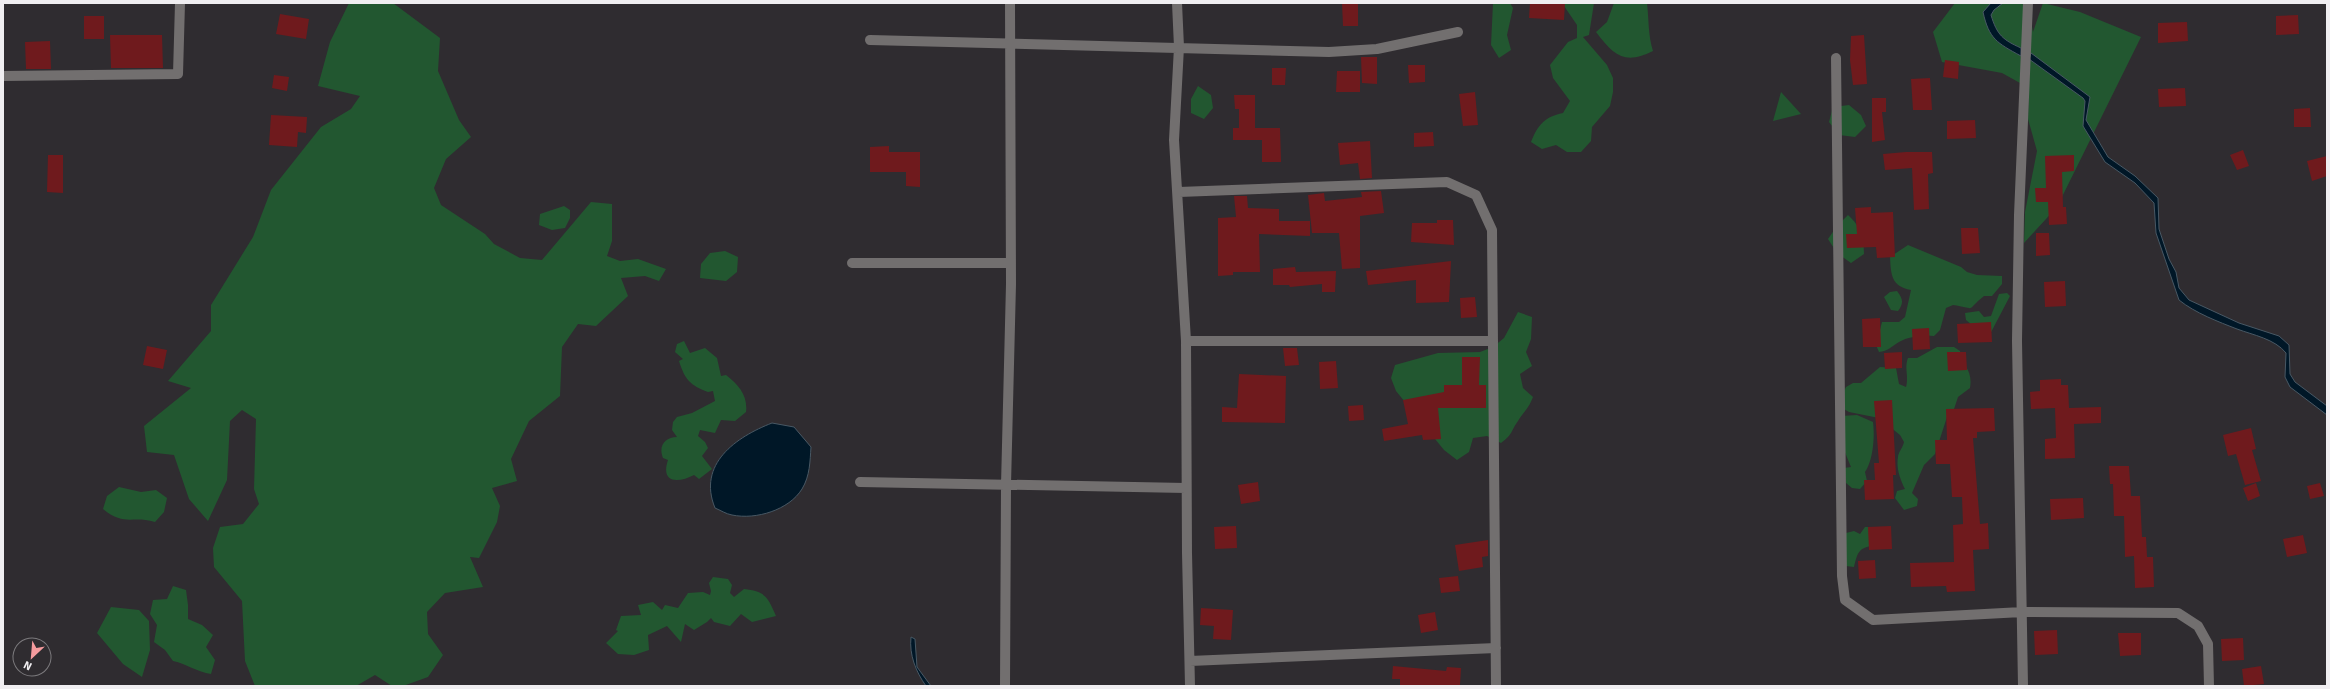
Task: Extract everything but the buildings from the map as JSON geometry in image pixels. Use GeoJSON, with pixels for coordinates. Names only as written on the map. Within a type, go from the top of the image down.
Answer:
{"type":"FeatureCollection","features":[{"type":"Feature","properties":{"kind":"street"},"geometry":{"type":"LineString","coordinates":[[3,76],[178,74],[180,3]]}},
{"type":"Feature","properties":{"kind":"street"},"geometry":{"type":"LineString","coordinates":[[1005,686],[1006,485],[1011,263],[1010,3]]}},
{"type":"Feature","properties":{"kind":"street"},"geometry":{"type":"LineString","coordinates":[[1177,3],[1179,47],[1174,140],[1179,192],[1186,341],[1186,488],[1190,686]]}},
{"type":"Feature","properties":{"kind":"street"},"geometry":{"type":"LineString","coordinates":[[2023,686],[2016,341],[2019,215],[2028,3]]}},
{"type":"Feature","properties":{"kind":"street"},"geometry":{"type":"LineString","coordinates":[[870,40],[1328,52],[1376,49],[1458,32]]}},
{"type":"Feature","properties":{"kind":"street"},"geometry":{"type":"LineString","coordinates":[[1836,58],[1842,576],[1845,600],[1873,620],[2022,612],[2178,613],[2198,626],[2208,644],[2209,686]]}},
{"type":"Feature","properties":{"kind":"street"},"geometry":{"type":"LineString","coordinates":[[1179,192],[1447,182],[1476,195],[1492,230],[1496,686]]}},
{"type":"Feature","properties":{"kind":"street"},"geometry":{"type":"LineString","coordinates":[[852,263],[1011,263]]}},
{"type":"Feature","properties":{"kind":"street"},"geometry":{"type":"LineString","coordinates":[[1186,341],[1493,341]]}},
{"type":"Feature","properties":{"kind":"street"},"geometry":{"type":"LineString","coordinates":[[860,482],[1186,488]]}},
{"type":"Feature","properties":{"kind":"street"},"geometry":{"type":"LineString","coordinates":[[1190,661],[1496,648]]}},
{"type":"Feature","properties":{"kind":"green space"},"geometry":{"type":"Polygon","coordinates":[[[349,3],[393,3],[440,38],[438,71],[459,120],[471,137],[446,159],[434,188],[441,205],[485,234],[494,244],[520,258],[542,260],[591,202],[612,204],[612,241],[607,256],[620,261],[638,259],[666,269],[659,281],[645,276],[621,278],[628,296],[596,326],[578,324],[562,347],[560,396],[529,421],[511,459],[517,481],[492,488],[500,506],[497,522],[479,558],[470,557],[483,587],[445,593],[427,612],[428,634],[443,655],[428,677],[403,686],[392,686],[375,675],[356,686],[255,686],[245,661],[242,601],[214,567],[213,548],[220,527],[243,524],[259,504],[254,489],[256,419],[242,410],[230,421],[227,480],[208,521],[189,499],[174,455],[147,452],[144,426],[191,388],[168,381],[211,331],[211,305],[253,237],[271,190],[321,127],[351,109],[360,96],[318,86],[330,42],[349,3]]]}},
{"type":"Feature","properties":{"kind":"green space"},"geometry":{"type":"Polygon","coordinates":[[[1493,3],[1510,3],[1513,8],[1507,35],[1511,50],[1499,58],[1491,45],[1493,3]]]}},
{"type":"Feature","properties":{"kind":"green space"},"geometry":{"type":"Polygon","coordinates":[[[1562,3],[1594,3],[1589,35],[1583,37],[1607,65],[1613,78],[1613,92],[1610,106],[1592,127],[1591,141],[1581,152],[1567,152],[1556,145],[1542,149],[1531,142],[1539,126],[1546,119],[1563,113],[1570,101],[1553,78],[1550,65],[1568,42],[1577,38],[1577,25],[1562,3]]]}},
{"type":"Feature","properties":{"kind":"green space"},"geometry":{"type":"Polygon","coordinates":[[[1614,3],[1647,3],[1649,33],[1653,51],[1635,57],[1621,56],[1602,40],[1596,32],[1607,22],[1614,3]]]}},
{"type":"Feature","properties":{"kind":"green space"},"geometry":{"type":"Polygon","coordinates":[[[1955,3],[2028,3],[2033,32],[2043,3],[2080,12],[2141,37],[2057,207],[2024,243],[2025,212],[2037,151],[2028,119],[2029,88],[2002,73],[1942,62],[1933,32],[1955,3]]]}},
{"type":"Feature","properties":{"kind":"green space"},"geometry":{"type":"Polygon","coordinates":[[[1198,86],[1211,95],[1213,108],[1204,119],[1191,113],[1191,99],[1198,86]]]}},
{"type":"Feature","properties":{"kind":"green space"},"geometry":{"type":"Polygon","coordinates":[[[1781,92],[1801,114],[1773,121],[1781,92]]]}},
{"type":"Feature","properties":{"kind":"green space"},"geometry":{"type":"Polygon","coordinates":[[[1849,105],[1861,115],[1866,126],[1855,137],[1839,135],[1829,122],[1833,107],[1849,105]]]}},
{"type":"Feature","properties":{"kind":"green space"},"geometry":{"type":"Polygon","coordinates":[[[564,206],[570,210],[570,218],[565,228],[552,230],[539,225],[540,214],[564,206]]]}},
{"type":"Feature","properties":{"kind":"green space"},"geometry":{"type":"Polygon","coordinates":[[[1848,215],[1861,232],[1864,248],[1864,254],[1851,263],[1837,253],[1828,239],[1837,226],[1848,215]]]}},
{"type":"Feature","properties":{"kind":"green space"},"geometry":{"type":"Polygon","coordinates":[[[1908,245],[1961,267],[1967,272],[1977,275],[2002,276],[2002,284],[1992,296],[1984,296],[1971,308],[1953,305],[1946,308],[1940,330],[1934,336],[1907,338],[1887,350],[1879,352],[1876,345],[1882,322],[1899,322],[1905,317],[1911,290],[1899,286],[1893,279],[1890,257],[1908,245]]]}},
{"type":"Feature","properties":{"kind":"green space"},"geometry":{"type":"Polygon","coordinates":[[[725,251],[738,257],[737,272],[726,281],[700,278],[701,264],[710,253],[725,251]]]}},
{"type":"Feature","properties":{"kind":"green space"},"geometry":{"type":"Polygon","coordinates":[[[1897,291],[1901,296],[1902,301],[1898,311],[1891,310],[1884,297],[1890,292],[1897,291]]]}},
{"type":"Feature","properties":{"kind":"green space"},"geometry":{"type":"Polygon","coordinates":[[[2007,293],[2010,296],[1988,338],[1966,320],[1965,313],[1979,311],[1984,317],[1991,316],[1999,294],[2007,293]]]}},
{"type":"Feature","properties":{"kind":"green space"},"geometry":{"type":"Polygon","coordinates":[[[1518,312],[1532,317],[1531,339],[1526,352],[1532,366],[1520,374],[1523,388],[1533,397],[1528,408],[1505,440],[1501,443],[1487,436],[1473,438],[1469,452],[1457,460],[1444,450],[1396,391],[1391,378],[1395,365],[1438,353],[1480,352],[1493,347],[1504,338],[1518,312]]]}},
{"type":"Feature","properties":{"kind":"green space"},"geometry":{"type":"Polygon","coordinates":[[[684,341],[690,353],[705,348],[717,358],[721,376],[726,375],[742,391],[746,401],[746,412],[735,421],[721,420],[715,433],[700,430],[698,436],[705,442],[708,448],[702,456],[712,469],[699,479],[694,475],[688,478],[672,480],[667,474],[666,468],[668,460],[663,458],[661,450],[666,440],[677,437],[672,430],[673,422],[677,417],[692,413],[715,401],[713,391],[708,392],[697,387],[686,377],[679,361],[683,359],[675,352],[677,344],[684,341]]]}},
{"type":"Feature","properties":{"kind":"green space"},"geometry":{"type":"Polygon","coordinates":[[[1937,347],[1954,347],[1960,351],[1969,373],[1971,382],[1970,388],[1958,397],[1953,412],[1947,417],[1935,454],[1924,465],[1912,493],[1918,499],[1917,506],[1904,510],[1895,498],[1897,491],[1905,489],[1898,469],[1898,455],[1904,442],[1900,435],[1879,418],[1849,412],[1842,408],[1839,402],[1846,387],[1853,383],[1861,383],[1880,367],[1896,368],[1899,384],[1906,387],[1906,365],[1908,358],[1917,358],[1937,347]]]}},
{"type":"Feature","properties":{"kind":"green space"},"geometry":{"type":"Polygon","coordinates":[[[1857,415],[1873,422],[1874,428],[1872,455],[1865,472],[1867,481],[1860,489],[1852,488],[1846,483],[1844,468],[1851,467],[1844,450],[1841,416],[1857,415]]]}},
{"type":"Feature","properties":{"kind":"green space"},"geometry":{"type":"Polygon","coordinates":[[[119,487],[141,492],[156,490],[167,498],[164,512],[155,522],[117,518],[103,509],[107,496],[119,487]]]}},
{"type":"Feature","properties":{"kind":"green space"},"geometry":{"type":"Polygon","coordinates":[[[1865,527],[1873,527],[1871,546],[1861,550],[1854,567],[1846,566],[1846,533],[1854,531],[1860,534],[1865,527]]]}},
{"type":"Feature","properties":{"kind":"green space"},"geometry":{"type":"Polygon","coordinates":[[[713,577],[728,579],[732,585],[730,593],[734,597],[744,589],[761,593],[771,604],[776,616],[752,622],[741,614],[730,626],[714,622],[711,618],[694,630],[685,624],[681,642],[667,626],[648,635],[649,650],[634,655],[618,654],[606,643],[618,631],[616,630],[621,616],[641,615],[638,605],[653,602],[662,610],[665,605],[678,608],[688,593],[703,592],[710,595],[711,591],[709,583],[713,577]]]}},
{"type":"Feature","properties":{"kind":"green space"},"geometry":{"type":"Polygon","coordinates":[[[173,586],[186,590],[188,619],[202,625],[213,635],[206,647],[215,660],[211,674],[201,672],[173,661],[165,650],[154,642],[157,625],[150,614],[153,600],[167,599],[173,586]]]}},
{"type":"Feature","properties":{"kind":"green space"},"geometry":{"type":"Polygon","coordinates":[[[111,607],[139,610],[149,621],[150,650],[142,677],[123,664],[97,633],[111,607]]]}},
{"type":"Feature","properties":{"kind":"water"},"geometry":{"type":"Polygon","coordinates":[[[1991,3],[2003,3],[1994,10],[1991,15],[1993,22],[1998,32],[2005,39],[2021,48],[2021,56],[2000,43],[1991,34],[1983,12],[1991,3]]]}},
{"type":"Feature","properties":{"kind":"water"},"geometry":{"type":"Polygon","coordinates":[[[2031,53],[2090,97],[2086,120],[2108,157],[2135,176],[2158,198],[2159,229],[2169,259],[2176,272],[2179,288],[2189,300],[2239,323],[2279,336],[2289,345],[2290,374],[2295,382],[2327,406],[2327,415],[2290,387],[2285,377],[2286,353],[2276,344],[2207,317],[2179,300],[2156,233],[2154,203],[2135,183],[2105,162],[2083,126],[2085,101],[2083,98],[2029,59],[2031,53]]]}},
{"type":"Feature","properties":{"kind":"water"},"geometry":{"type":"Polygon","coordinates":[[[772,423],[794,427],[811,447],[808,474],[802,489],[789,503],[761,515],[732,515],[715,508],[711,492],[711,478],[716,465],[723,454],[733,444],[745,436],[772,423]]]}},
{"type":"Feature","properties":{"kind":"water"},"geometry":{"type":"Polygon","coordinates":[[[911,637],[915,639],[917,667],[931,686],[926,686],[916,669],[912,657],[911,637]]]}}]}
